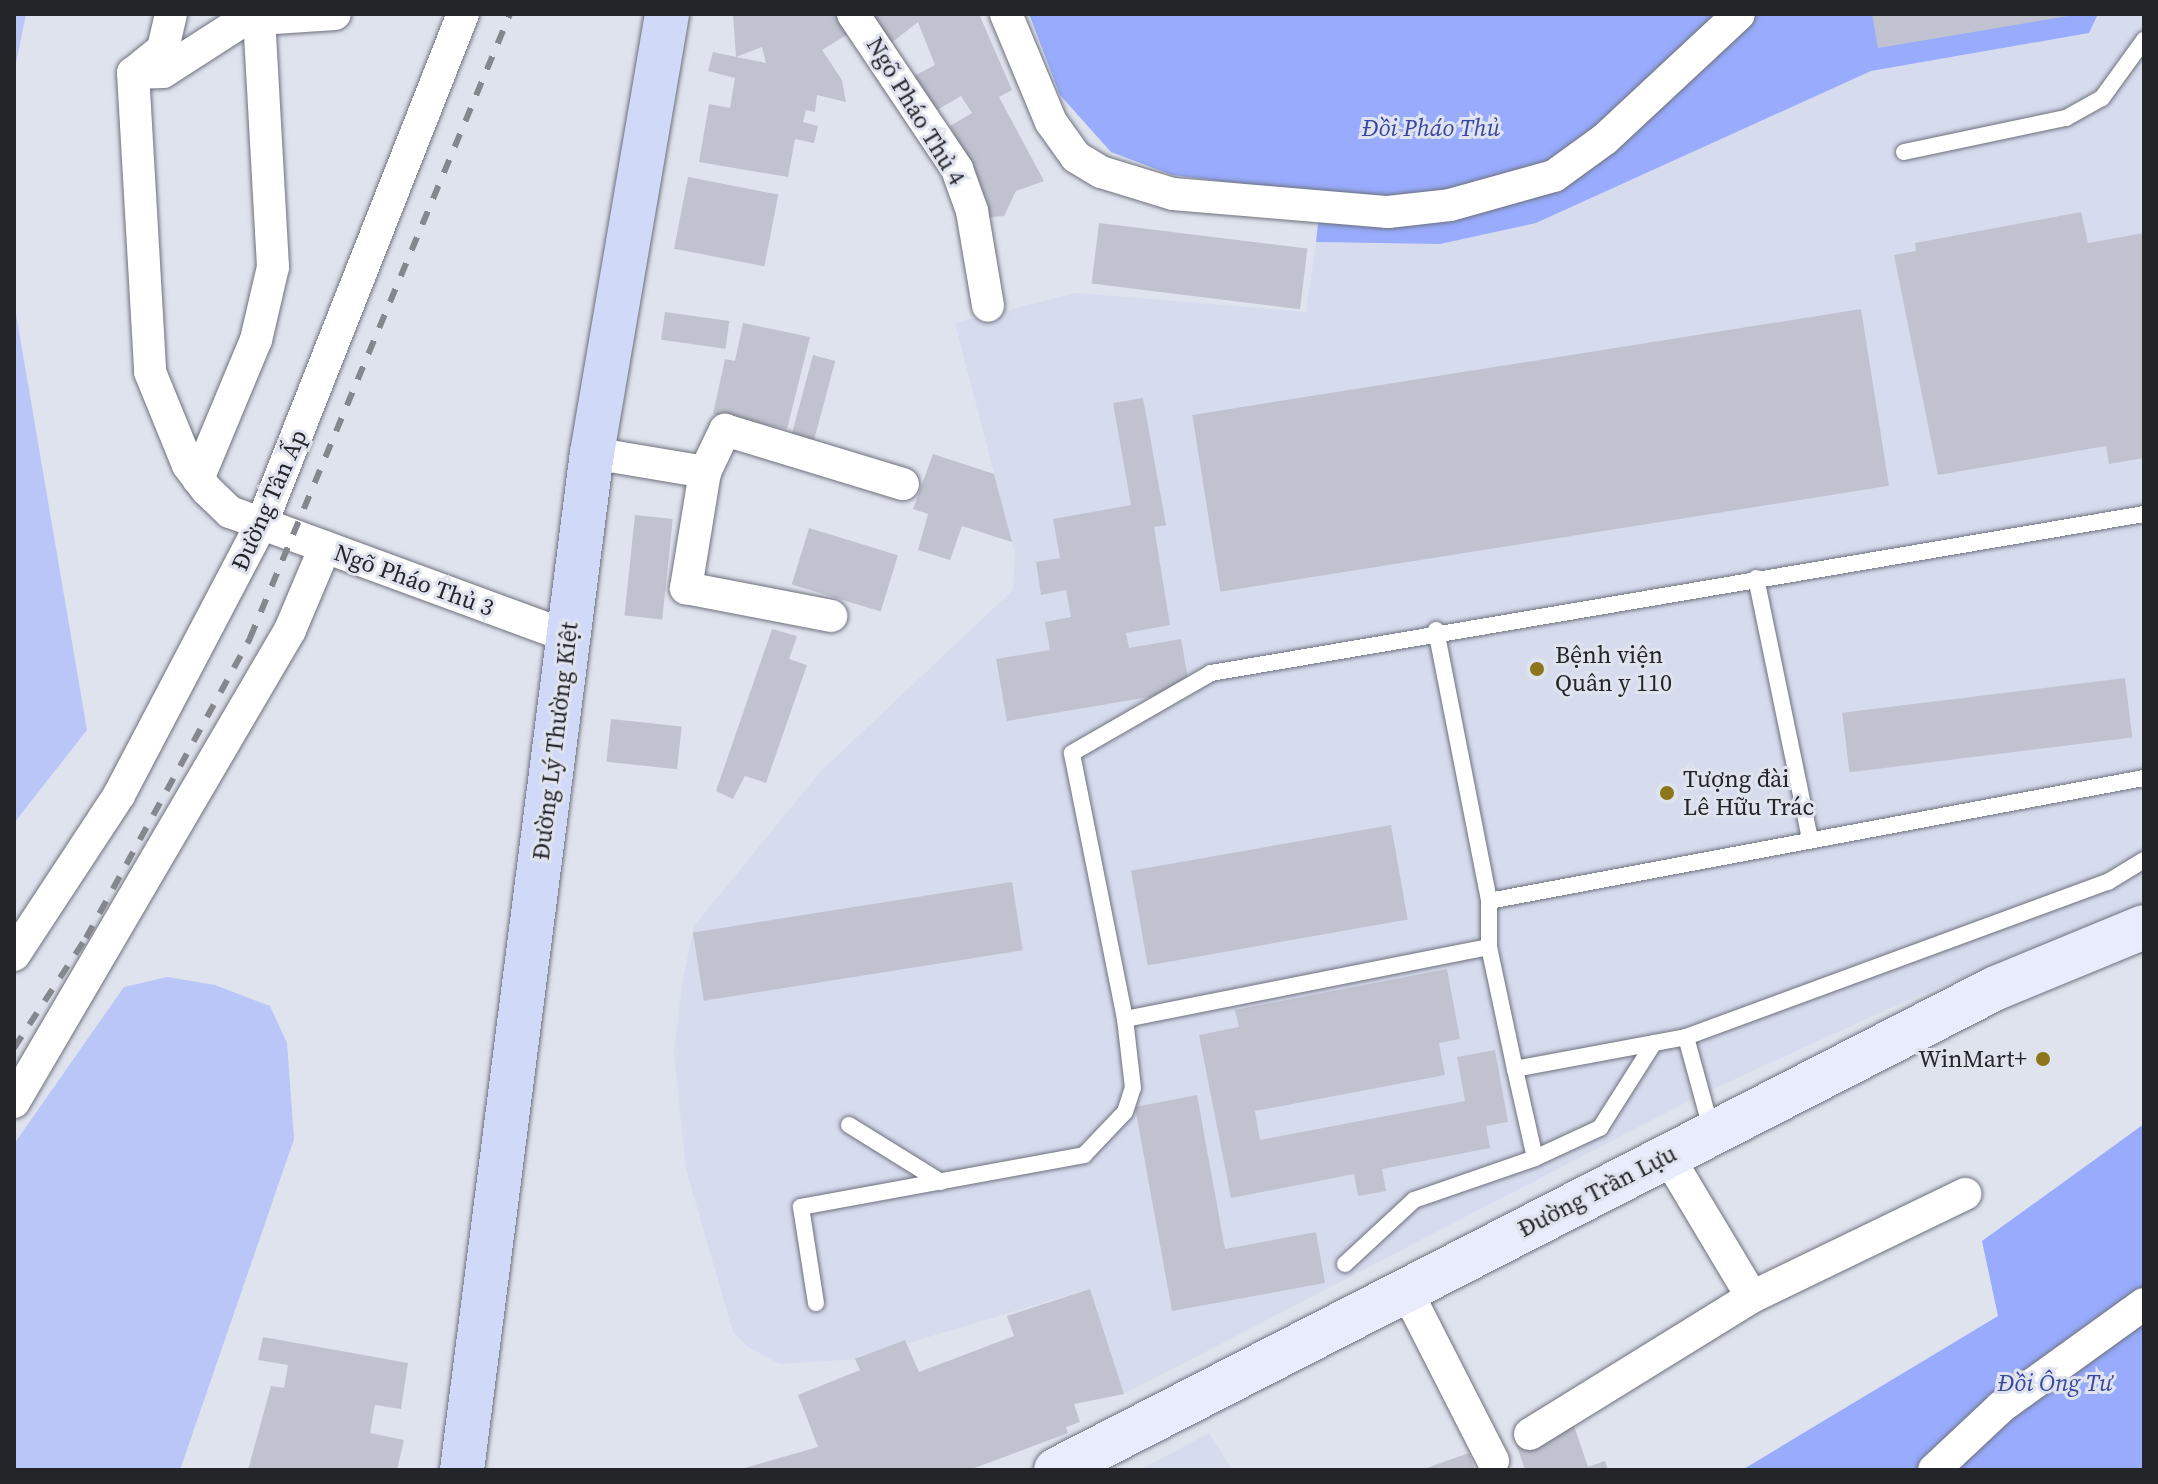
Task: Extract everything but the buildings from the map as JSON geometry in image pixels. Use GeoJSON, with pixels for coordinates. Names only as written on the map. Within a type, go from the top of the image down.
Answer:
{"type":"FeatureCollection","features":[{"type":"Feature","properties":{"kind":"main road","name":"Đường Lý Thường Kiệt"},"geometry":{"type":"LineString","coordinates":[[462,1470],[592,453],[667,14]]}},
{"type":"Feature","properties":{"kind":"main road","name":"Đường Trần Lựu"},"geometry":{"type":"LineString","coordinates":[[1056,1470],[1405,1288],[1996,988],[2144,927]]}},
{"type":"Feature","properties":{"kind":"street"},"geometry":{"type":"LineString","coordinates":[[133,73],[163,49],[171,14]]}},
{"type":"Feature","properties":{"kind":"street"},"geometry":{"type":"LineString","coordinates":[[133,73],[163,72],[213,34],[259,19],[335,14]]}},
{"type":"Feature","properties":{"kind":"street","name":"Đường Tân Ấp"},"geometry":{"type":"LineString","coordinates":[[14,955],[119,795],[262,523],[463,14]]}},
{"type":"Feature","properties":{"kind":"street","name":"Ngõ Pháo Thủ 4"},"geometry":{"type":"LineString","coordinates":[[853,14],[957,169],[972,211],[988,306]]}},
{"type":"Feature","properties":{"kind":"street"},"geometry":{"type":"LineString","coordinates":[[1006,14],[1051,122],[1076,157],[1101,172],[1173,194],[1388,212],[1450,205],[1554,176],[1605,139],[1739,14]]}},
{"type":"Feature","properties":{"kind":"street"},"geometry":{"type":"LineString","coordinates":[[198,479],[256,340],[273,267],[259,19]]}},
{"type":"Feature","properties":{"kind":"street","name":"Ngõ Pháo Thủ 3"},"geometry":{"type":"LineString","coordinates":[[133,73],[150,372],[198,479],[230,512],[567,636]]}},
{"type":"Feature","properties":{"kind":"street"},"geometry":{"type":"LineString","coordinates":[[831,616],[686,588],[705,472],[725,430],[903,484]]}},
{"type":"Feature","properties":{"kind":"street"},"geometry":{"type":"LineString","coordinates":[[592,453],[705,472]]}},
{"type":"Feature","properties":{"kind":"street"},"geometry":{"type":"LineString","coordinates":[[14,1102],[290,630],[325,547]]}},
{"type":"Feature","properties":{"kind":"street"},"geometry":{"type":"LineString","coordinates":[[1667,1155],[1752,1297]]}},
{"type":"Feature","properties":{"kind":"street"},"geometry":{"type":"LineString","coordinates":[[1530,1434],[1752,1297],[1965,1194]]}},
{"type":"Feature","properties":{"kind":"street"},"geometry":{"type":"LineString","coordinates":[[1405,1288],[1493,1461]]}},
{"type":"Feature","properties":{"kind":"street"},"geometry":{"type":"LineString","coordinates":[[1934,1470],[2001,1407],[2144,1304]]}},
{"type":"Feature","properties":{"kind":"lane"},"geometry":{"type":"LineString","coordinates":[[1904,152],[2066,118],[2102,98],[2144,40]]}},
{"type":"Feature","properties":{"kind":"lane"},"geometry":{"type":"LineString","coordinates":[[816,1303],[801,1207],[1084,1155],[1101,1143],[1133,1088],[1125,1019],[1072,753],[1211,673],[1436,630],[2144,514]]}},
{"type":"Feature","properties":{"kind":"lane"},"geometry":{"type":"LineString","coordinates":[[1756,578],[1810,839]]}},
{"type":"Feature","properties":{"kind":"lane"},"geometry":{"type":"LineString","coordinates":[[1436,630],[1489,901],[1489,947],[1535,1158]]}},
{"type":"Feature","properties":{"kind":"lane"},"geometry":{"type":"LineString","coordinates":[[1489,901],[2144,778]]}},
{"type":"Feature","properties":{"kind":"lane"},"geometry":{"type":"LineString","coordinates":[[1515,1069],[1686,1037],[2108,882],[2144,860]]}},
{"type":"Feature","properties":{"kind":"lane"},"geometry":{"type":"LineString","coordinates":[[1125,1019],[1489,947]]}},
{"type":"Feature","properties":{"kind":"lane"},"geometry":{"type":"LineString","coordinates":[[1686,1037],[1712,1132]]}},
{"type":"Feature","properties":{"kind":"lane"},"geometry":{"type":"LineString","coordinates":[[1345,1264],[1414,1200],[1535,1158],[1600,1128],[1654,1043]]}},
{"type":"Feature","properties":{"kind":"lane"},"geometry":{"type":"LineString","coordinates":[[849,1125],[941,1182]]}},
{"type":"Feature","properties":{"kind":"shaded area"},"geometry":{"type":"Polygon","coordinates":[[[14,14],[26,14],[14,73],[14,14]]]}},
{"type":"Feature","properties":{"kind":"shaded area","name":"Bệnh viện Quân y 110"},"geometry":{"type":"Polygon","coordinates":[[[2098,14],[2144,14],[2144,906],[1917,996],[1702,1094],[1124,1394],[1089,1289],[855,1359],[780,1364],[748,1347],[733,1332],[686,1169],[674,1053],[682,985],[694,926],[820,772],[1013,590],[1015,554],[955,323],[1076,293],[1306,312],[1316,242],[1440,244],[1536,223],[1871,71],[2089,33],[2098,14]]]}},
{"type":"Feature","properties":{"kind":"shaded area"},"geometry":{"type":"Polygon","coordinates":[[[14,302],[87,730],[14,823],[14,302]]]}},
{"type":"Feature","properties":{"kind":"shaded area"},"geometry":{"type":"Polygon","coordinates":[[[167,977],[215,985],[270,1006],[287,1043],[294,1139],[180,1470],[14,1470],[14,1144],[124,987],[167,977]]]}},
{"type":"Feature","properties":{"kind":"shaded area"},"geometry":{"type":"Polygon","coordinates":[[[1209,1433],[1232,1470],[1140,1470],[1209,1433]]]}},
{"type":"Feature","properties":{"kind":"green space","name":"Đồi Pháo Thủ"},"geometry":{"type":"Polygon","coordinates":[[[1029,14],[2098,14],[2089,33],[1871,71],[1536,223],[1440,244],[1316,242],[1321,194],[1172,175],[1111,152],[1060,95],[1029,14]]]}},
{"type":"Feature","properties":{"kind":"green space","name":"Đồi Ông Tư"},"geometry":{"type":"Polygon","coordinates":[[[2144,1124],[2144,1470],[1742,1470],[1998,1316],[1982,1241],[2144,1124]]]}},
{"type":"Feature","properties":{"kind":"railway"},"geometry":{"type":"LineString","coordinates":[[14,1048],[86,938],[250,638],[510,14]]}},
{"type":"Feature","properties":{"kind":"place","name":"Bệnh viện Quân y 110"},"geometry":{"type":"Point","coordinates":[1537,669]}},
{"type":"Feature","properties":{"kind":"place","name":"Tượng đài Lê Hữu Trác"},"geometry":{"type":"Point","coordinates":[1667,793]}},
{"type":"Feature","properties":{"kind":"place","name":"WinMart+"},"geometry":{"type":"Point","coordinates":[2043,1059]}}]}
